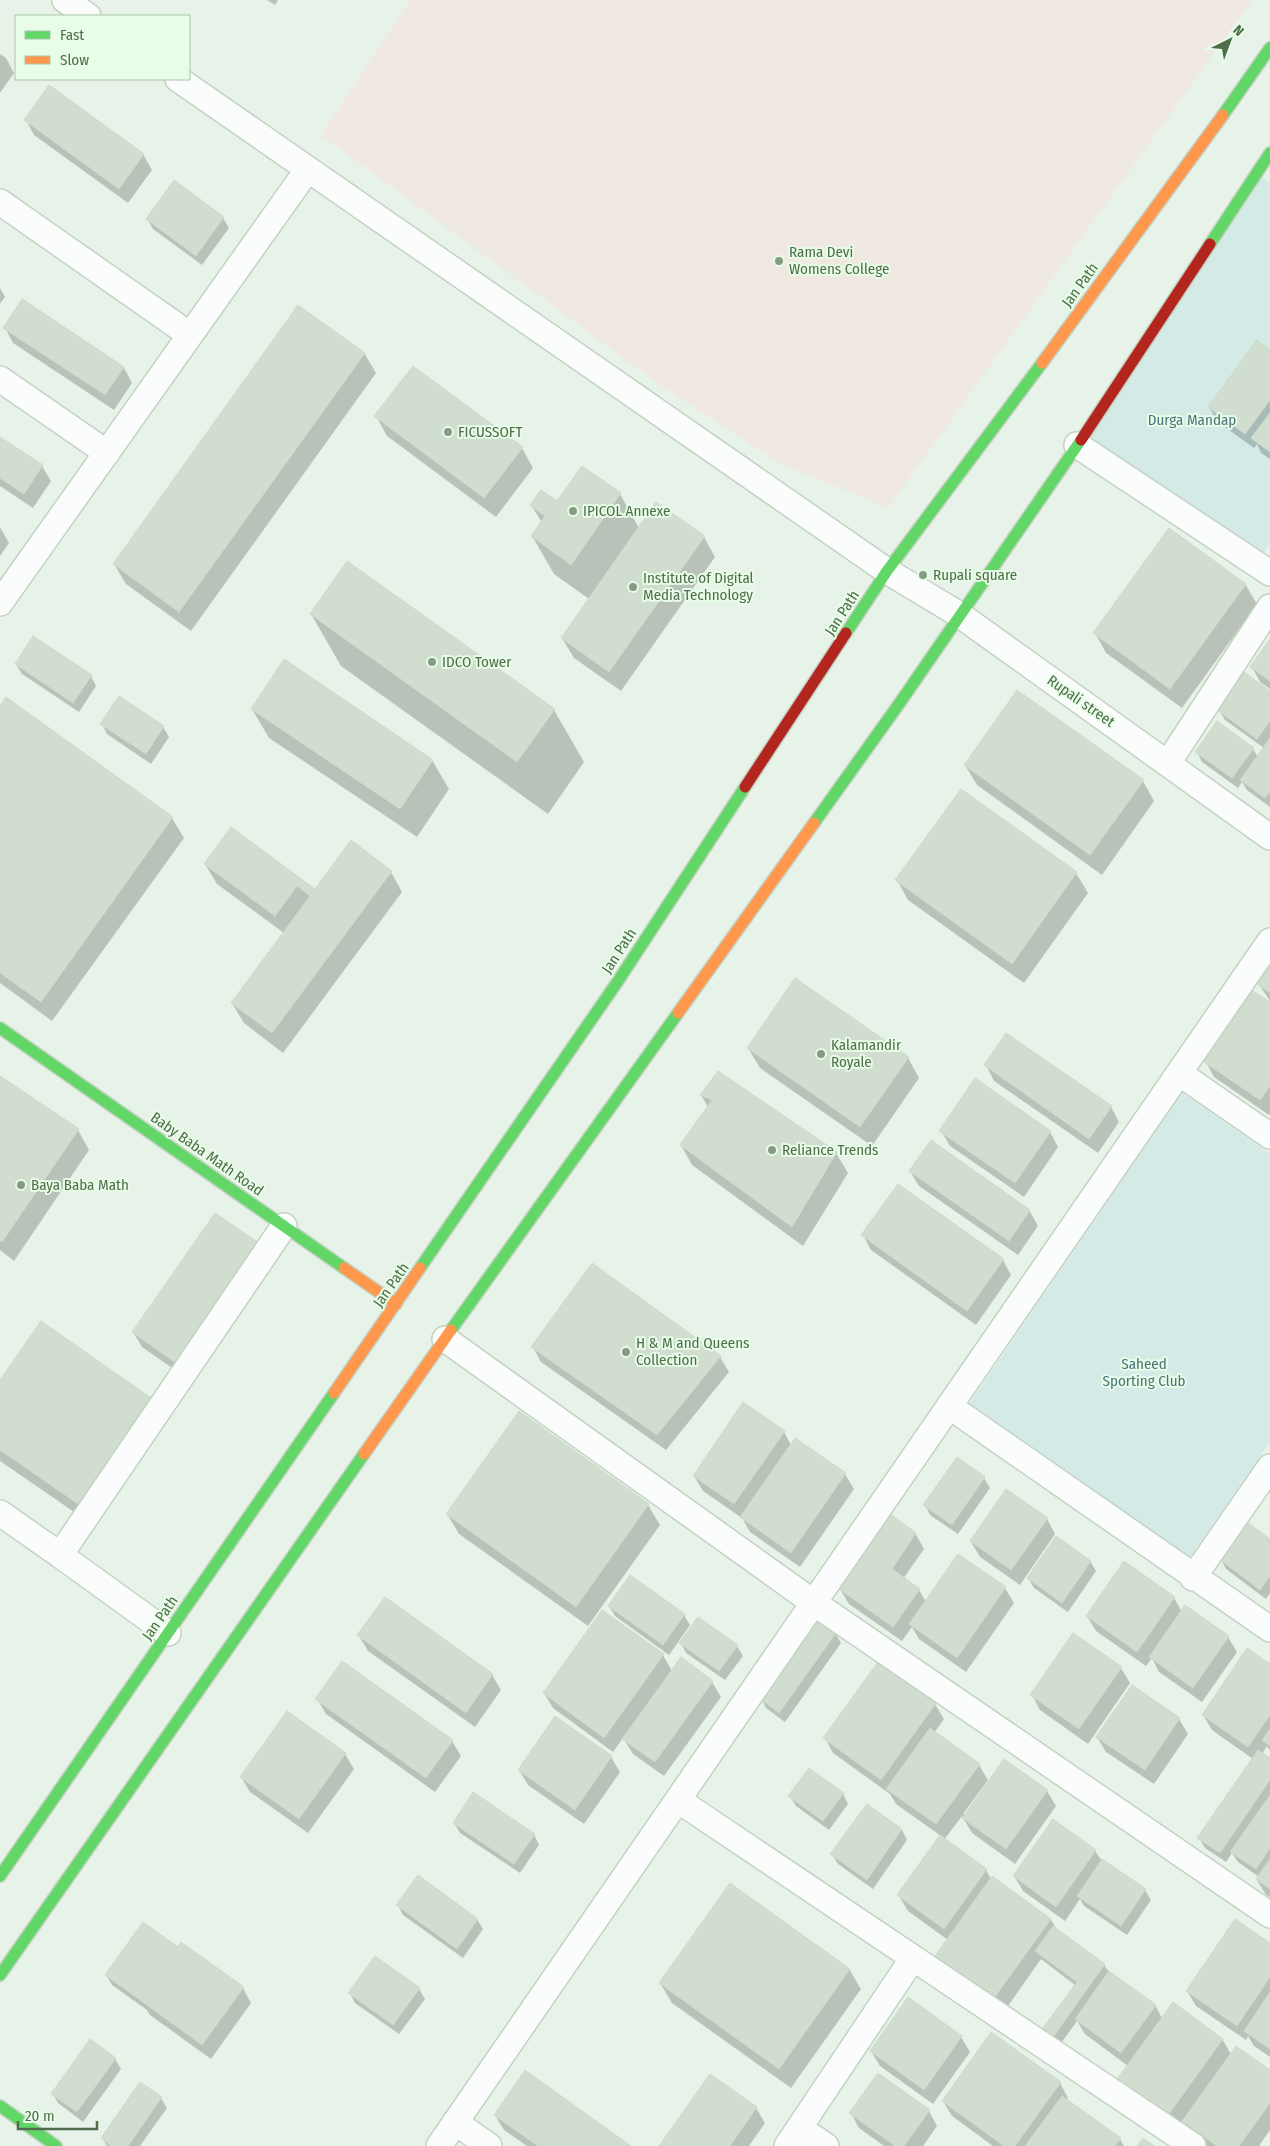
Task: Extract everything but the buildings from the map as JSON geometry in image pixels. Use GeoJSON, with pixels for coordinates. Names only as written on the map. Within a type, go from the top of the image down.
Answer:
{"type":"FeatureCollection","features":[{"type":"Feature","properties":{"kind":"main road","name":"Jan Path"},"geometry":{"type":"LineString","coordinates":[[0,1876],[618,981],[887,571],[1015,401],[1270,48]]}},
{"type":"Feature","properties":{"kind":"main road"},"geometry":{"type":"LineString","coordinates":[[0,1975],[445,1339],[960,615],[1266,167]]}},
{"type":"Feature","properties":{"kind":"main road","name":"Baby Baba Math Road"},"geometry":{"type":"LineString","coordinates":[[0,1028],[396,1304]]}},
{"type":"Feature","properties":{"kind":"main road"},"geometry":{"type":"LineString","coordinates":[[0,2106],[56,2146]]}},
{"type":"Feature","properties":{"kind":"street"},"geometry":{"type":"LineString","coordinates":[[65,0],[87,15]]}},
{"type":"Feature","properties":{"kind":"street","name":"Rupali street"},"geometry":{"type":"LineString","coordinates":[[179,80],[887,571],[960,615],[1270,837]]}},
{"type":"Feature","properties":{"kind":"street"},"geometry":{"type":"LineString","coordinates":[[0,603],[308,169]]}},
{"type":"Feature","properties":{"kind":"street"},"geometry":{"type":"LineString","coordinates":[[0,202],[190,335]]}},
{"type":"Feature","properties":{"kind":"street"},"geometry":{"type":"LineString","coordinates":[[0,379],[107,453]]}},
{"type":"Feature","properties":{"kind":"street"},"geometry":{"type":"LineString","coordinates":[[1077,445],[1266,563]]}},
{"type":"Feature","properties":{"kind":"street"},"geometry":{"type":"LineString","coordinates":[[1168,763],[1270,607]]}},
{"type":"Feature","properties":{"kind":"street"},"geometry":{"type":"LineString","coordinates":[[439,2146],[1270,941]]}},
{"type":"Feature","properties":{"kind":"street"},"geometry":{"type":"LineString","coordinates":[[1179,1073],[1270,1136]]}},
{"type":"Feature","properties":{"kind":"street"},"geometry":{"type":"LineString","coordinates":[[60,1555],[284,1226]]}},
{"type":"Feature","properties":{"kind":"street"},"geometry":{"type":"LineString","coordinates":[[445,1339],[814,1603],[1270,1916]]}},
{"type":"Feature","properties":{"kind":"street"},"geometry":{"type":"LineString","coordinates":[[949,1406],[1270,1630]]}},
{"type":"Feature","properties":{"kind":"street"},"geometry":{"type":"LineString","coordinates":[[1194,1578],[1270,1467]]}},
{"type":"Feature","properties":{"kind":"street"},"geometry":{"type":"LineString","coordinates":[[0,1513],[168,1633]]}},
{"type":"Feature","properties":{"kind":"street"},"geometry":{"type":"LineString","coordinates":[[678,1800],[1193,2146]]}},
{"type":"Feature","properties":{"kind":"street"},"geometry":{"type":"LineString","coordinates":[[826,2146],[793,2137],[913,1958]]}},
{"type":"Feature","properties":{"kind":"street"},"geometry":{"type":"LineString","coordinates":[[455,2122],[489,2146]]}},
{"type":"Feature","properties":{"kind":"shaded area","name":"Rama Devi Womens College"},"geometry":{"type":"Polygon","coordinates":[[[410,0],[1252,0],[888,508],[781,464],[664,388],[321,135],[410,0]]]}},
{"type":"Feature","properties":{"kind":"green space","name":"Durga Mandap"},"geometry":{"type":"Polygon","coordinates":[[[1259,176],[1270,183],[1270,544],[1258,561],[1082,444],[1259,176]]]}},
{"type":"Feature","properties":{"kind":"green space","name":"Saheed Sporting Club"},"geometry":{"type":"Polygon","coordinates":[[[1182,1093],[1270,1154],[1270,1442],[1187,1561],[969,1404],[1182,1093]]]}},
{"type":"Feature","properties":{"kind":"traffic: fast"},"geometry":{"type":"LineString","coordinates":[[1223,115],[1270,48]]}},
{"type":"Feature","properties":{"kind":"traffic: fast"},"geometry":{"type":"LineString","coordinates":[[1210,244],[1270,153]]}},
{"type":"Feature","properties":{"kind":"traffic: fast"},"geometry":{"type":"LineString","coordinates":[[846,633],[887,571],[1042,363]]}},
{"type":"Feature","properties":{"kind":"traffic: fast"},"geometry":{"type":"LineString","coordinates":[[814,823],[899,704],[1081,440]]}},
{"type":"Feature","properties":{"kind":"traffic: fast"},"geometry":{"type":"LineString","coordinates":[[420,1268],[618,981],[745,787]]}},
{"type":"Feature","properties":{"kind":"traffic: fast"},"geometry":{"type":"LineString","coordinates":[[451,1330],[678,1013]]}},
{"type":"Feature","properties":{"kind":"traffic: fast"},"geometry":{"type":"LineString","coordinates":[[0,1028],[344,1268]]}},
{"type":"Feature","properties":{"kind":"traffic: fast"},"geometry":{"type":"LineString","coordinates":[[0,1876],[334,1393]]}},
{"type":"Feature","properties":{"kind":"traffic: fast"},"geometry":{"type":"LineString","coordinates":[[0,1975],[364,1454]]}},
{"type":"Feature","properties":{"kind":"traffic: fast"},"geometry":{"type":"LineString","coordinates":[[0,2106],[56,2146]]}},
{"type":"Feature","properties":{"kind":"traffic: slow"},"geometry":{"type":"LineString","coordinates":[[1042,363],[1223,115]]}},
{"type":"Feature","properties":{"kind":"traffic: slow"},"geometry":{"type":"LineString","coordinates":[[678,1013],[814,823]]}},
{"type":"Feature","properties":{"kind":"traffic: slow"},"geometry":{"type":"LineString","coordinates":[[344,1268],[396,1304]]}},
{"type":"Feature","properties":{"kind":"traffic: slow"},"geometry":{"type":"LineString","coordinates":[[334,1393],[420,1268]]}},
{"type":"Feature","properties":{"kind":"traffic: slow"},"geometry":{"type":"LineString","coordinates":[[364,1454],[451,1330]]}},
{"type":"Feature","properties":{"kind":"traffic: jam"},"geometry":{"type":"LineString","coordinates":[[1081,440],[1210,244]]}},
{"type":"Feature","properties":{"kind":"traffic: jam"},"geometry":{"type":"LineString","coordinates":[[745,787],[846,633]]}},
{"type":"Feature","properties":{"kind":"place","name":"Rama Devi Womens College"},"geometry":{"type":"Point","coordinates":[779,261]}},
{"type":"Feature","properties":{"kind":"place","name":"FICUSSOFT"},"geometry":{"type":"Point","coordinates":[448,432]}},
{"type":"Feature","properties":{"kind":"place","name":"IPICOL Annexe"},"geometry":{"type":"Point","coordinates":[573,511]}},
{"type":"Feature","properties":{"kind":"place","name":"Rupali square"},"geometry":{"type":"Point","coordinates":[923,575]}},
{"type":"Feature","properties":{"kind":"place","name":"Institute of Digital Media Technology"},"geometry":{"type":"Point","coordinates":[633,587]}},
{"type":"Feature","properties":{"kind":"place","name":"IDCO Tower"},"geometry":{"type":"Point","coordinates":[432,662]}},
{"type":"Feature","properties":{"kind":"place","name":"Kalamandir Royale"},"geometry":{"type":"Point","coordinates":[821,1054]}},
{"type":"Feature","properties":{"kind":"place","name":"Reliance Trends"},"geometry":{"type":"Point","coordinates":[772,1150]}},
{"type":"Feature","properties":{"kind":"place","name":"Baya Baba Math"},"geometry":{"type":"Point","coordinates":[21,1185]}},
{"type":"Feature","properties":{"kind":"place","name":"H & M and Queens Collection"},"geometry":{"type":"Point","coordinates":[626,1352]}}]}
